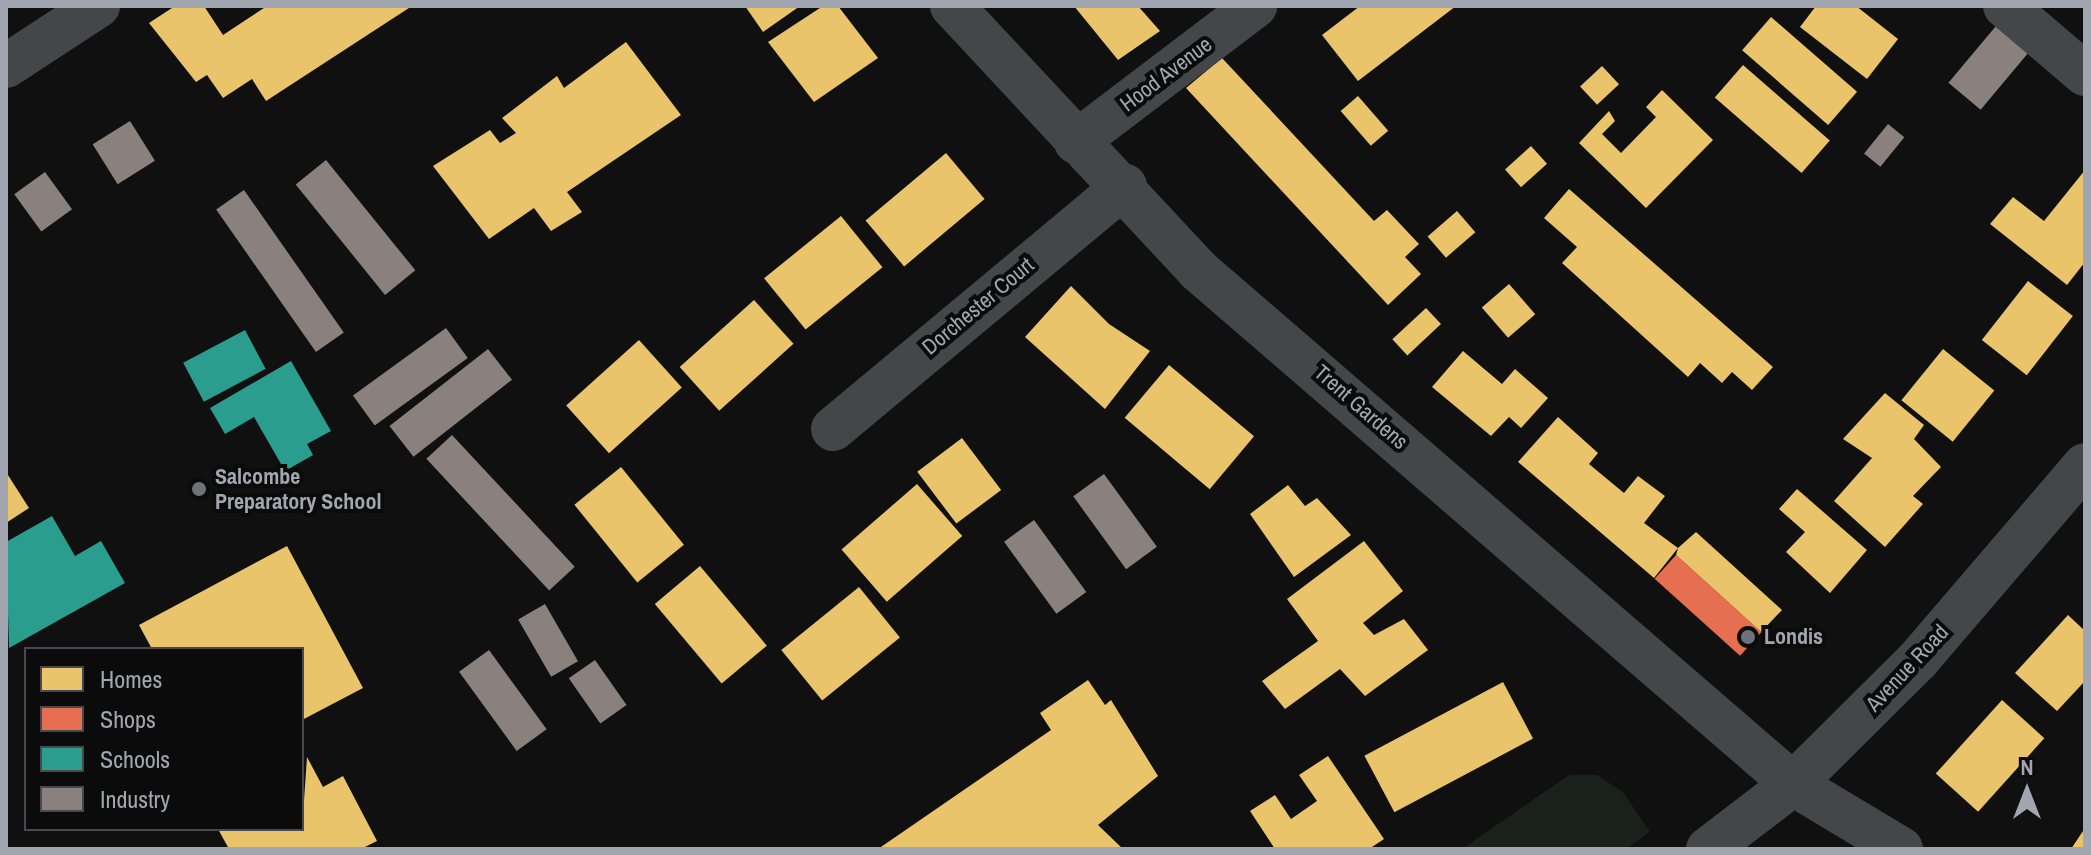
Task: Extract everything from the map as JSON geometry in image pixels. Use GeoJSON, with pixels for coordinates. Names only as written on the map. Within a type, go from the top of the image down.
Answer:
{"type":"FeatureCollection","features":[{"type":"Feature","properties":{"kind":"street"},"geometry":{"type":"LineString","coordinates":[[6,66],[98,6]]}},
{"type":"Feature","properties":{"kind":"street","name":"Trent Gardens"},"geometry":{"type":"LineString","coordinates":[[952,6],[1076,142],[1125,186],[1198,270],[1793,784],[1901,849]]}},
{"type":"Feature","properties":{"kind":"street","name":"Hood Avenue"},"geometry":{"type":"LineString","coordinates":[[1076,142],[1255,6]]}},
{"type":"Feature","properties":{"kind":"street"},"geometry":{"type":"LineString","coordinates":[[2005,6],[2085,74]]}},
{"type":"Feature","properties":{"kind":"street","name":"Dorchester Court"},"geometry":{"type":"LineString","coordinates":[[833,429],[1125,186]]}},
{"type":"Feature","properties":{"kind":"street","name":"Avenue Road"},"geometry":{"type":"LineString","coordinates":[[1708,849],[1793,784],[1917,661],[2085,465]]}},
{"type":"Feature","properties":{"kind":"shaded area"},"geometry":{"type":"Polygon","coordinates":[[[1569,775],[1597,775],[1623,792],[1650,832],[1626,849],[1462,849],[1569,775]]]}},
{"type":"Feature","properties":{"kind":"building: Homes"},"geometry":{"type":"Polygon","coordinates":[[[175,6],[204,6],[223,35],[267,6],[412,6],[266,101],[252,79],[223,98],[207,75],[196,82],[149,23],[175,6]]]}},
{"type":"Feature","properties":{"kind":"building: Homes"},"geometry":{"type":"Polygon","coordinates":[[[745,6],[800,6],[763,32],[745,6]]]}},
{"type":"Feature","properties":{"kind":"building: Homes"},"geometry":{"type":"Polygon","coordinates":[[[823,6],[838,6],[878,58],[814,102],[768,42],[823,6]]]}},
{"type":"Feature","properties":{"kind":"building: Homes"},"geometry":{"type":"Polygon","coordinates":[[[1074,6],[1138,6],[1160,31],[1118,60],[1074,6]]]}},
{"type":"Feature","properties":{"kind":"building: Homes"},"geometry":{"type":"Polygon","coordinates":[[[1360,6],[1456,6],[1358,81],[1322,35],[1360,6]]]}},
{"type":"Feature","properties":{"kind":"building: Homes"},"geometry":{"type":"Polygon","coordinates":[[[1816,6],[1856,6],[1898,39],[1867,79],[1800,27],[1816,6]]]}},
{"type":"Feature","properties":{"kind":"building: Homes"},"geometry":{"type":"Polygon","coordinates":[[[1771,17],[1857,92],[1828,125],[1742,50],[1771,17]]]}},
{"type":"Feature","properties":{"kind":"building: Homes"},"geometry":{"type":"Polygon","coordinates":[[[626,42],[681,115],[567,192],[582,212],[551,231],[534,208],[489,239],[433,166],[490,130],[500,143],[516,133],[502,118],[557,76],[564,88],[626,42]]]}},
{"type":"Feature","properties":{"kind":"building: Homes"},"geometry":{"type":"Polygon","coordinates":[[[1222,58],[1374,221],[1387,210],[1419,244],[1405,257],[1421,274],[1388,305],[1186,88],[1222,58]]]}},
{"type":"Feature","properties":{"kind":"building: Homes"},"geometry":{"type":"Polygon","coordinates":[[[1743,65],[1830,140],[1802,173],[1715,97],[1743,65]]]}},
{"type":"Feature","properties":{"kind":"building: Homes"},"geometry":{"type":"Polygon","coordinates":[[[1602,66],[1619,84],[1597,105],[1580,86],[1602,66]]]}},
{"type":"Feature","properties":{"kind":"building: Homes"},"geometry":{"type":"Polygon","coordinates":[[[1662,90],[1713,140],[1646,208],[1579,143],[1609,111],[1615,121],[1602,134],[1621,153],[1656,117],[1646,107],[1662,90]]]}},
{"type":"Feature","properties":{"kind":"building: Homes"},"geometry":{"type":"Polygon","coordinates":[[[1358,96],[1388,131],[1371,146],[1341,111],[1358,96]]]}},
{"type":"Feature","properties":{"kind":"building: Homes"},"geometry":{"type":"Polygon","coordinates":[[[1531,146],[1547,164],[1521,187],[1505,169],[1531,146]]]}},
{"type":"Feature","properties":{"kind":"building: Homes"},"geometry":{"type":"Polygon","coordinates":[[[946,153],[985,199],[904,266],[866,220],[946,153]]]}},
{"type":"Feature","properties":{"kind":"building: Homes"},"geometry":{"type":"Polygon","coordinates":[[[2085,170],[2085,262],[2067,285],[1990,224],[2013,197],[2044,221],[2085,170]]]}},
{"type":"Feature","properties":{"kind":"building: Homes"},"geometry":{"type":"Polygon","coordinates":[[[1569,189],[1773,367],[1752,390],[1732,372],[1722,383],[1700,363],[1688,377],[1562,263],[1577,247],[1544,218],[1569,189]]]}},
{"type":"Feature","properties":{"kind":"building: Homes"},"geometry":{"type":"Polygon","coordinates":[[[1457,211],[1475,232],[1446,258],[1428,237],[1457,211]]]}},
{"type":"Feature","properties":{"kind":"building: Homes"},"geometry":{"type":"Polygon","coordinates":[[[841,216],[883,267],[806,330],[764,278],[841,216]]]}},
{"type":"Feature","properties":{"kind":"building: Homes"},"geometry":{"type":"Polygon","coordinates":[[[2028,281],[2073,316],[2027,375],[1982,340],[2028,281]]]}},
{"type":"Feature","properties":{"kind":"building: Homes"},"geometry":{"type":"Polygon","coordinates":[[[1509,284],[1535,314],[1508,338],[1482,308],[1509,284]]]}},
{"type":"Feature","properties":{"kind":"building: Homes"},"geometry":{"type":"Polygon","coordinates":[[[1071,286],[1109,324],[1150,351],[1105,409],[1025,337],[1071,286]]]}},
{"type":"Feature","properties":{"kind":"building: Homes"},"geometry":{"type":"Polygon","coordinates":[[[754,300],[793,344],[719,411],[680,367],[754,300]]]}},
{"type":"Feature","properties":{"kind":"building: Homes"},"geometry":{"type":"Polygon","coordinates":[[[1426,308],[1441,324],[1407,355],[1392,339],[1426,308]]]}},
{"type":"Feature","properties":{"kind":"building: Homes"},"geometry":{"type":"Polygon","coordinates":[[[639,340],[682,388],[609,453],[566,406],[639,340]]]}},
{"type":"Feature","properties":{"kind":"building: Homes"},"geometry":{"type":"Polygon","coordinates":[[[1943,349],[1994,391],[1953,442],[1901,400],[1943,349]]]}},
{"type":"Feature","properties":{"kind":"building: Homes"},"geometry":{"type":"Polygon","coordinates":[[[1463,351],[1502,384],[1515,369],[1548,398],[1521,428],[1509,417],[1491,436],[1432,387],[1463,351]]]}},
{"type":"Feature","properties":{"kind":"building: Homes"},"geometry":{"type":"Polygon","coordinates":[[[1169,365],[1254,436],[1210,489],[1125,418],[1169,365]]]}},
{"type":"Feature","properties":{"kind":"building: Homes"},"geometry":{"type":"Polygon","coordinates":[[[1885,393],[1924,425],[1914,439],[1941,467],[1913,496],[1923,504],[1885,547],[1834,501],[1872,458],[1843,439],[1885,393]]]}},
{"type":"Feature","properties":{"kind":"building: Homes"},"geometry":{"type":"Polygon","coordinates":[[[1558,417],[1598,453],[1589,464],[1624,493],[1638,476],[1665,496],[1644,523],[1678,548],[1654,578],[1518,462],[1558,417]]]}},
{"type":"Feature","properties":{"kind":"building: Homes"},"geometry":{"type":"Polygon","coordinates":[[[962,438],[1001,490],[956,524],[917,472],[962,438]]]}},
{"type":"Feature","properties":{"kind":"building: Homes"},"geometry":{"type":"Polygon","coordinates":[[[621,467],[684,545],[637,582],[574,505],[621,467]]]}},
{"type":"Feature","properties":{"kind":"building: Homes"},"geometry":{"type":"Polygon","coordinates":[[[6,472],[29,508],[6,523],[6,472]]]}},
{"type":"Feature","properties":{"kind":"building: Homes"},"geometry":{"type":"Polygon","coordinates":[[[917,484],[962,536],[887,602],[842,550],[917,484]]]}},
{"type":"Feature","properties":{"kind":"building: Homes"},"geometry":{"type":"Polygon","coordinates":[[[1288,485],[1305,506],[1317,498],[1351,535],[1294,577],[1250,514],[1288,485]]]}},
{"type":"Feature","properties":{"kind":"building: Homes"},"geometry":{"type":"Polygon","coordinates":[[[1797,489],[1867,550],[1830,593],[1786,552],[1805,532],[1779,509],[1797,489]]]}},
{"type":"Feature","properties":{"kind":"building: Homes"},"geometry":{"type":"Polygon","coordinates":[[[1696,532],[1782,610],[1761,632],[1676,555],[1678,548],[1696,532]]]}},
{"type":"Feature","properties":{"kind":"building: Homes"},"geometry":{"type":"Polygon","coordinates":[[[1364,541],[1403,591],[1363,623],[1374,635],[1404,619],[1428,650],[1365,696],[1340,669],[1285,709],[1262,681],[1318,641],[1287,599],[1364,541]]]}},
{"type":"Feature","properties":{"kind":"building: Homes"},"geometry":{"type":"Polygon","coordinates":[[[287,546],[363,688],[304,719],[304,647],[151,647],[139,625],[287,546]]]}},
{"type":"Feature","properties":{"kind":"building: Homes"},"geometry":{"type":"Polygon","coordinates":[[[700,566],[767,646],[722,684],[655,604],[700,566]]]}},
{"type":"Feature","properties":{"kind":"building: Homes"},"geometry":{"type":"Polygon","coordinates":[[[859,587],[900,638],[822,700],[781,650],[859,587]]]}},
{"type":"Feature","properties":{"kind":"building: Homes"},"geometry":{"type":"Polygon","coordinates":[[[2068,615],[2085,631],[2085,681],[2057,711],[2015,673],[2068,615]]]}},
{"type":"Feature","properties":{"kind":"building: Homes"},"geometry":{"type":"Polygon","coordinates":[[[1088,680],[1105,705],[1111,700],[1158,776],[1098,825],[1123,849],[878,849],[1051,730],[1040,713],[1088,680]]]}},
{"type":"Feature","properties":{"kind":"building: Homes"},"geometry":{"type":"Polygon","coordinates":[[[1503,682],[1533,739],[1394,812],[1364,756],[1503,682]]]}},
{"type":"Feature","properties":{"kind":"building: Homes"},"geometry":{"type":"Polygon","coordinates":[[[2002,700],[2044,738],[1978,812],[1936,774],[2002,700]]]}},
{"type":"Feature","properties":{"kind":"building: Homes"},"geometry":{"type":"Polygon","coordinates":[[[1328,756],[1384,839],[1369,849],[1275,849],[1250,811],[1275,795],[1291,819],[1317,801],[1299,775],[1328,756]]]}},
{"type":"Feature","properties":{"kind":"building: Homes"},"geometry":{"type":"Polygon","coordinates":[[[307,757],[323,787],[343,776],[377,841],[361,849],[229,849],[219,831],[304,831],[307,757]]]}},
{"type":"Feature","properties":{"kind":"building: Homes"},"geometry":{"type":"Polygon","coordinates":[[[2085,828],[2085,849],[2071,849],[2085,828]]]}},
{"type":"Feature","properties":{"kind":"building: Shops"},"geometry":{"type":"Polygon","coordinates":[[[1676,555],[1761,632],[1740,656],[1655,579],[1676,555]]]}},
{"type":"Feature","properties":{"kind":"building: Schools"},"geometry":{"type":"Polygon","coordinates":[[[245,330],[266,369],[204,402],[183,363],[245,330]]]}},
{"type":"Feature","properties":{"kind":"building: Schools"},"geometry":{"type":"Polygon","coordinates":[[[291,361],[331,431],[307,444],[313,455],[285,471],[254,417],[225,434],[210,408],[291,361]]]}},
{"type":"Feature","properties":{"kind":"building: Schools"},"geometry":{"type":"Polygon","coordinates":[[[52,516],[75,556],[101,541],[125,583],[9,648],[6,542],[52,516]]]}},
{"type":"Feature","properties":{"kind":"building: Industry"},"geometry":{"type":"Polygon","coordinates":[[[1996,26],[2028,53],[1981,110],[1948,83],[1996,26]]]}},
{"type":"Feature","properties":{"kind":"building: Industry"},"geometry":{"type":"Polygon","coordinates":[[[130,121],[155,161],[118,184],[93,144],[130,121]]]}},
{"type":"Feature","properties":{"kind":"building: Industry"},"geometry":{"type":"Polygon","coordinates":[[[1888,124],[1904,137],[1880,167],[1864,154],[1888,124]]]}},
{"type":"Feature","properties":{"kind":"building: Industry"},"geometry":{"type":"Polygon","coordinates":[[[326,160],[415,270],[385,295],[296,185],[326,160]]]}},
{"type":"Feature","properties":{"kind":"building: Industry"},"geometry":{"type":"Polygon","coordinates":[[[45,172],[72,209],[41,232],[14,194],[45,172]]]}},
{"type":"Feature","properties":{"kind":"building: Industry"},"geometry":{"type":"Polygon","coordinates":[[[244,190],[344,333],[316,352],[216,210],[244,190]]]}},
{"type":"Feature","properties":{"kind":"building: Industry"},"geometry":{"type":"Polygon","coordinates":[[[446,328],[468,358],[375,426],[353,396],[446,328]]]}},
{"type":"Feature","properties":{"kind":"building: Industry"},"geometry":{"type":"Polygon","coordinates":[[[488,349],[512,380],[414,457],[389,426],[488,349]]]}},
{"type":"Feature","properties":{"kind":"building: Industry"},"geometry":{"type":"Polygon","coordinates":[[[452,435],[575,567],[549,591],[426,459],[452,435]]]}},
{"type":"Feature","properties":{"kind":"building: Industry"},"geometry":{"type":"Polygon","coordinates":[[[1104,474],[1157,547],[1126,569],[1073,496],[1104,474]]]}},
{"type":"Feature","properties":{"kind":"building: Industry"},"geometry":{"type":"Polygon","coordinates":[[[1034,520],[1086,592],[1056,614],[1004,542],[1034,520]]]}},
{"type":"Feature","properties":{"kind":"building: Industry"},"geometry":{"type":"Polygon","coordinates":[[[545,604],[578,661],[551,677],[518,620],[545,604]]]}},
{"type":"Feature","properties":{"kind":"building: Industry"},"geometry":{"type":"Polygon","coordinates":[[[489,650],[547,729],[517,751],[459,672],[489,650]]]}},
{"type":"Feature","properties":{"kind":"building: Industry"},"geometry":{"type":"Polygon","coordinates":[[[595,660],[627,705],[600,723],[569,678],[595,660]]]}},
{"type":"Feature","properties":{"kind":"place","name":"Salcombe Preparatory School"},"geometry":{"type":"Point","coordinates":[199,489]}},
{"type":"Feature","properties":{"kind":"place","name":"Londis"},"geometry":{"type":"Point","coordinates":[1748,637]}}]}
